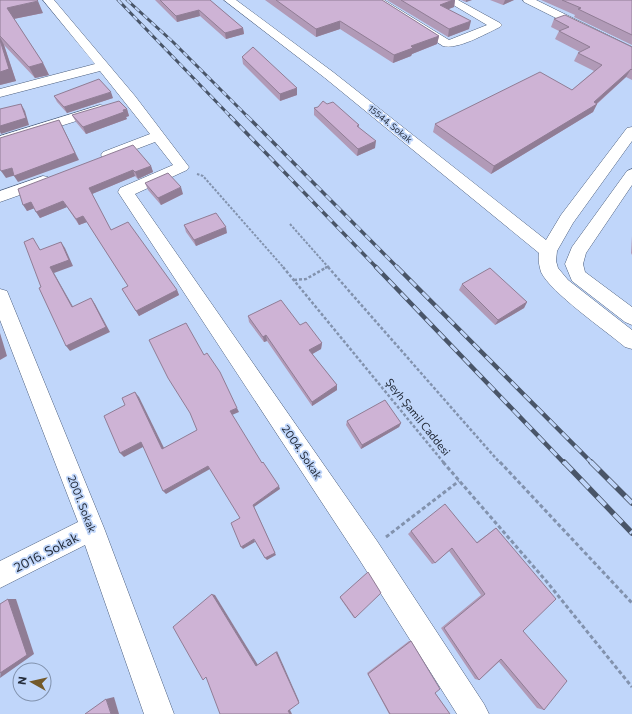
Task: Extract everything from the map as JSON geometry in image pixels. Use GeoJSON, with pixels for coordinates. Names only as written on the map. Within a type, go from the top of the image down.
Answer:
{"type":"FeatureCollection","features":[{"type":"Feature","properties":{"kind":"street"},"geometry":{"type":"LineString","coordinates":[[48,0],[130,99],[182,168]]}},
{"type":"Feature","properties":{"kind":"street","name":"15544. Sokak"},"geometry":{"type":"LineString","coordinates":[[229,0],[329,75],[548,251]]}},
{"type":"Feature","properties":{"kind":"street"},"geometry":{"type":"LineString","coordinates":[[377,0],[447,44],[455,43],[496,25],[450,0]]}},
{"type":"Feature","properties":{"kind":"street"},"geometry":{"type":"LineString","coordinates":[[528,0],[632,52]]}},
{"type":"Feature","properties":{"kind":"street"},"geometry":{"type":"LineString","coordinates":[[0,94],[103,66]]}},
{"type":"Feature","properties":{"kind":"street"},"geometry":{"type":"LineString","coordinates":[[0,141],[130,99]]}},
{"type":"Feature","properties":{"kind":"street"},"geometry":{"type":"LineString","coordinates":[[632,131],[567,219],[548,251],[548,266],[556,279],[632,340]]}},
{"type":"Feature","properties":{"kind":"street"},"geometry":{"type":"LineString","coordinates":[[93,161],[158,136]]}},
{"type":"Feature","properties":{"kind":"street","name":"2004. Sokak"},"geometry":{"type":"LineString","coordinates":[[182,168],[126,192],[368,550],[474,714]]}},
{"type":"Feature","properties":{"kind":"street"},"geometry":{"type":"LineString","coordinates":[[632,174],[578,252],[574,259],[573,267],[578,276],[632,317]]}},
{"type":"Feature","properties":{"kind":"street"},"geometry":{"type":"LineString","coordinates":[[0,197],[57,175]]}},
{"type":"Feature","properties":{"kind":"street","name":"2001. Sokak"},"geometry":{"type":"LineString","coordinates":[[0,296],[92,528],[159,714]]}},
{"type":"Feature","properties":{"kind":"street","name":"2016. Sokak"},"geometry":{"type":"LineString","coordinates":[[0,575],[92,528]]}},
{"type":"Feature","properties":{"kind":"path","name":"Şeyh Şamil Caddesi"},"geometry":{"type":"LineString","coordinates":[[182,168],[203,176],[294,280],[459,481],[547,582],[632,687]]}},
{"type":"Feature","properties":{"kind":"path"},"geometry":{"type":"LineString","coordinates":[[290,224],[329,266],[477,438],[632,603]]}},
{"type":"Feature","properties":{"kind":"path"},"geometry":{"type":"LineString","coordinates":[[294,280],[306,279],[329,266]]}},
{"type":"Feature","properties":{"kind":"path"},"geometry":{"type":"LineString","coordinates":[[368,550],[459,481]]}},
{"type":"Feature","properties":{"kind":"building"},"geometry":{"type":"Polygon","coordinates":[[[0,0],[38,1],[7,8],[43,63],[29,67],[0,36],[0,0]]]}},
{"type":"Feature","properties":{"kind":"building"},"geometry":{"type":"Polygon","coordinates":[[[160,0],[210,0],[243,28],[225,33],[199,10],[176,16],[160,0]]]}},
{"type":"Feature","properties":{"kind":"building"},"geometry":{"type":"Polygon","coordinates":[[[276,0],[382,0],[439,36],[411,46],[413,48],[394,55],[340,21],[316,29],[276,0]]]}},
{"type":"Feature","properties":{"kind":"building"},"geometry":{"type":"Polygon","coordinates":[[[401,0],[453,0],[440,5],[471,21],[449,29],[401,0]]]}},
{"type":"Feature","properties":{"kind":"building"},"geometry":{"type":"Polygon","coordinates":[[[562,0],[632,0],[632,35],[578,9],[581,8],[562,0]]]}},
{"type":"Feature","properties":{"kind":"building"},"geometry":{"type":"Polygon","coordinates":[[[565,15],[632,47],[632,70],[631,69],[594,102],[597,104],[494,166],[435,124],[540,72],[572,90],[602,65],[578,53],[590,47],[559,31],[569,27],[554,19],[565,15]]]}},
{"type":"Feature","properties":{"kind":"building"},"geometry":{"type":"Polygon","coordinates":[[[0,40],[9,69],[0,72],[0,40]]]}},
{"type":"Feature","properties":{"kind":"building"},"geometry":{"type":"Polygon","coordinates":[[[253,47],[297,88],[280,94],[242,57],[253,47]]]}},
{"type":"Feature","properties":{"kind":"building"},"geometry":{"type":"Polygon","coordinates":[[[99,79],[111,92],[64,107],[54,96],[99,79]]]}},
{"type":"Feature","properties":{"kind":"building"},"geometry":{"type":"Polygon","coordinates":[[[119,101],[127,109],[123,110],[124,112],[83,127],[72,115],[119,101]]]}},
{"type":"Feature","properties":{"kind":"building"},"geometry":{"type":"Polygon","coordinates":[[[323,101],[327,104],[333,102],[359,125],[357,126],[376,141],[358,149],[314,108],[318,107],[323,101]]]}},
{"type":"Feature","properties":{"kind":"building"},"geometry":{"type":"Polygon","coordinates":[[[21,104],[26,118],[0,126],[0,109],[21,104]]]}},
{"type":"Feature","properties":{"kind":"building"},"geometry":{"type":"Polygon","coordinates":[[[59,120],[75,153],[14,176],[12,168],[1,171],[0,138],[59,120]]]}},
{"type":"Feature","properties":{"kind":"building"},"geometry":{"type":"Polygon","coordinates":[[[133,145],[151,166],[135,172],[133,170],[89,188],[111,230],[128,222],[177,290],[136,311],[122,289],[128,286],[83,216],[76,219],[63,201],[36,212],[31,202],[23,205],[18,189],[133,145]]]}},
{"type":"Feature","properties":{"kind":"building"},"geometry":{"type":"Polygon","coordinates":[[[168,173],[181,187],[158,198],[145,183],[168,173]]]}},
{"type":"Feature","properties":{"kind":"building"},"geometry":{"type":"Polygon","coordinates":[[[216,213],[226,227],[194,240],[184,225],[216,213]]]}},
{"type":"Feature","properties":{"kind":"building"},"geometry":{"type":"Polygon","coordinates":[[[33,238],[40,250],[61,242],[69,260],[50,267],[72,307],[91,298],[106,327],[66,346],[39,288],[41,287],[24,242],[33,238]]]}},
{"type":"Feature","properties":{"kind":"building"},"geometry":{"type":"Polygon","coordinates":[[[490,268],[527,302],[498,320],[462,284],[490,268]]]}},
{"type":"Feature","properties":{"kind":"building"},"geometry":{"type":"Polygon","coordinates":[[[281,300],[300,325],[306,322],[322,343],[309,350],[337,385],[312,402],[266,335],[263,337],[248,316],[281,300]]]}},
{"type":"Feature","properties":{"kind":"building"},"geometry":{"type":"Polygon","coordinates":[[[186,323],[204,355],[207,353],[220,372],[237,408],[230,411],[262,463],[263,462],[279,486],[253,505],[275,553],[265,558],[254,539],[241,547],[231,523],[240,518],[208,466],[163,491],[141,442],[120,453],[104,416],[125,405],[122,398],[135,392],[162,449],[197,430],[190,413],[168,378],[149,340],[186,323]]]}},
{"type":"Feature","properties":{"kind":"building"},"geometry":{"type":"Polygon","coordinates":[[[385,400],[401,423],[362,445],[347,421],[385,400]]]}},
{"type":"Feature","properties":{"kind":"building"},"geometry":{"type":"Polygon","coordinates":[[[445,504],[477,543],[496,528],[556,599],[523,631],[567,681],[544,710],[501,659],[479,680],[444,628],[485,594],[452,548],[435,563],[411,531],[445,504]]]}},
{"type":"Feature","properties":{"kind":"building"},"geometry":{"type":"Polygon","coordinates":[[[368,572],[381,593],[355,618],[340,597],[368,572]]]}},
{"type":"Feature","properties":{"kind":"building"},"geometry":{"type":"Polygon","coordinates":[[[212,594],[256,666],[276,652],[299,703],[288,711],[290,714],[220,714],[206,677],[203,680],[173,627],[212,594]]]}},
{"type":"Feature","properties":{"kind":"building"},"geometry":{"type":"Polygon","coordinates":[[[8,599],[27,655],[16,662],[12,662],[12,665],[0,673],[0,604],[8,599]]]}},
{"type":"Feature","properties":{"kind":"building"},"geometry":{"type":"Polygon","coordinates":[[[411,641],[440,689],[435,693],[450,714],[390,714],[368,674],[411,641]]]}},
{"type":"Feature","properties":{"kind":"building"},"geometry":{"type":"Polygon","coordinates":[[[106,699],[111,714],[85,714],[106,699]]]}},
{"type":"Feature","properties":{"kind":"railway"},"geometry":{"type":"LineString","coordinates":[[118,0],[231,117]]}},
{"type":"Feature","properties":{"kind":"railway"},"geometry":{"type":"LineString","coordinates":[[127,0],[173,42],[247,116]]}},
{"type":"Feature","properties":{"kind":"railway"},"geometry":{"type":"LineString","coordinates":[[230,116],[377,268]]}},
{"type":"Feature","properties":{"kind":"railway"},"geometry":{"type":"LineString","coordinates":[[247,116],[398,268]]}},
{"type":"Feature","properties":{"kind":"railway"},"geometry":{"type":"LineString","coordinates":[[376,267],[564,463]]}},
{"type":"Feature","properties":{"kind":"railway"},"geometry":{"type":"LineString","coordinates":[[397,267],[592,463]]}},
{"type":"Feature","properties":{"kind":"railway"},"geometry":{"type":"LineString","coordinates":[[564,462],[632,533]]}},
{"type":"Feature","properties":{"kind":"railway"},"geometry":{"type":"LineString","coordinates":[[592,463],[632,503]]}}]}
